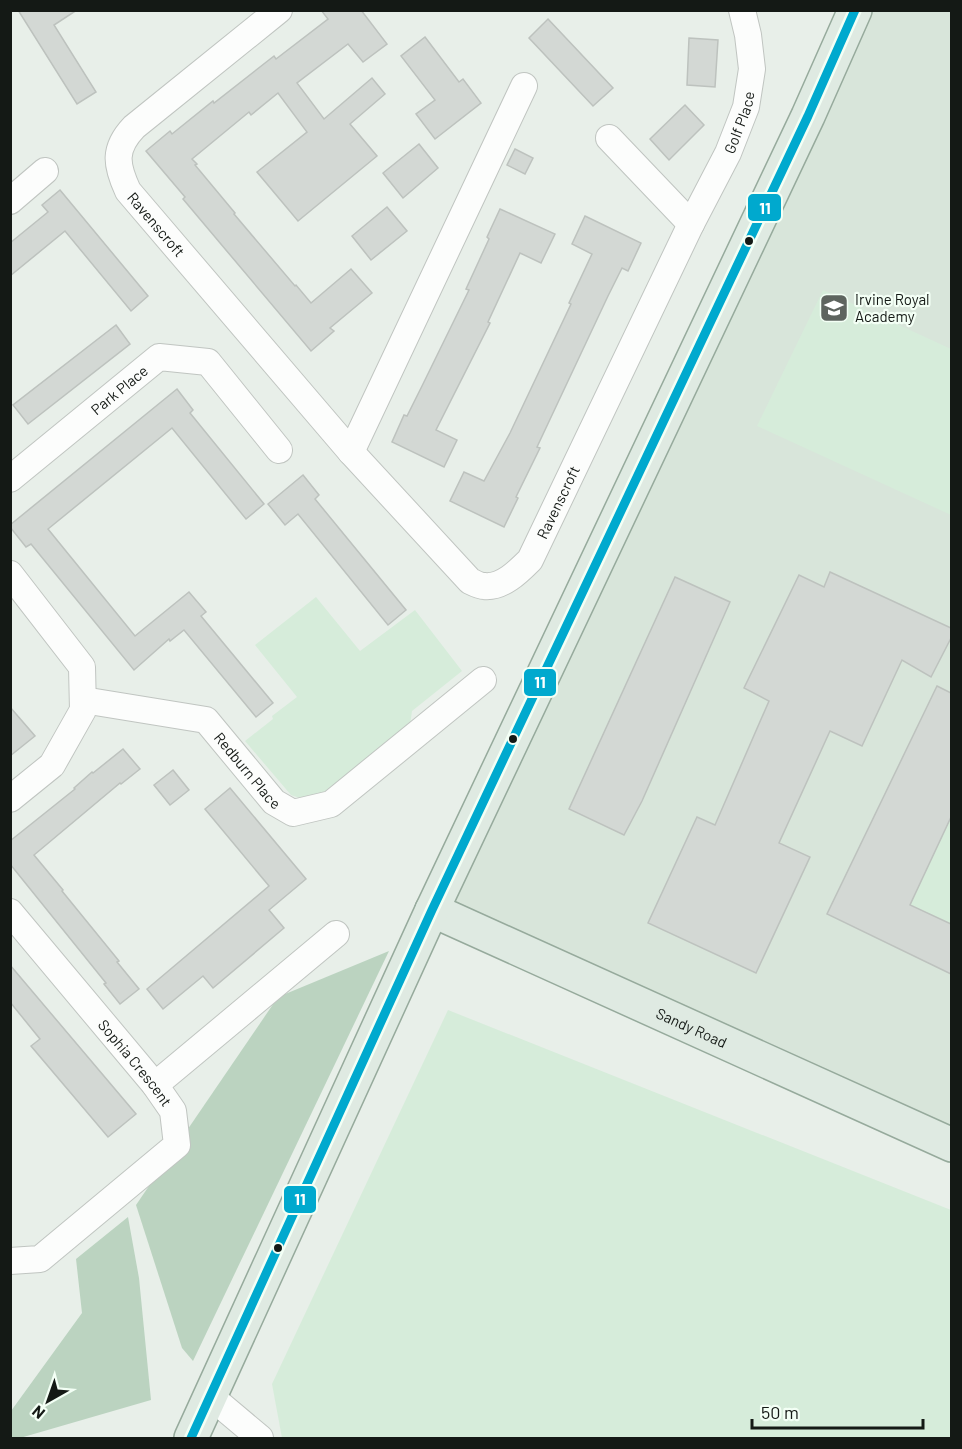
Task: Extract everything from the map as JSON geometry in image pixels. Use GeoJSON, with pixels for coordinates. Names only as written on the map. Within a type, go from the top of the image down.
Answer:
{"type":"FeatureCollection","features":[{"type":"Feature","properties":{"kind":"main road"},"geometry":{"type":"LineString","coordinates":[[191,1438],[432,910],[808,117],[855,10]]}},
{"type":"Feature","properties":{"kind":"main road","name":"Sandy Road"},"geometry":{"type":"LineString","coordinates":[[432,910],[951,1145]]}},
{"type":"Feature","properties":{"kind":"street","name":"Ravenscroft"},"geometry":{"type":"LineString","coordinates":[[279,10],[134,126],[119,149],[118,162],[121,174],[128,191],[351,452],[470,581],[484,586],[500,583],[515,575],[530,560],[691,224]]}},
{"type":"Feature","properties":{"kind":"street","name":"Golf Place"},"geometry":{"type":"LineString","coordinates":[[691,224],[728,153],[747,107],[752,69],[742,10]]}},
{"type":"Feature","properties":{"kind":"street"},"geometry":{"type":"LineString","coordinates":[[351,452],[524,86]]}},
{"type":"Feature","properties":{"kind":"street"},"geometry":{"type":"LineString","coordinates":[[609,138],[691,224]]}},
{"type":"Feature","properties":{"kind":"street"},"geometry":{"type":"LineString","coordinates":[[10,201],[45,171]]}},
{"type":"Feature","properties":{"kind":"street","name":"Park Place"},"geometry":{"type":"LineString","coordinates":[[10,479],[159,357],[208,362],[279,450]]}},
{"type":"Feature","properties":{"kind":"street"},"geometry":{"type":"LineString","coordinates":[[10,574],[82,667],[82,710],[52,765],[10,799]]}},
{"type":"Feature","properties":{"kind":"street","name":"Redburn Place"},"geometry":{"type":"LineString","coordinates":[[82,700],[206,720],[274,802],[293,813],[331,804],[483,680]]}},
{"type":"Feature","properties":{"kind":"street","name":"Sophia Crescent"},"geometry":{"type":"LineString","coordinates":[[10,912],[155,1085],[173,1111],[177,1145],[40,1259],[10,1261]]}},
{"type":"Feature","properties":{"kind":"street"},"geometry":{"type":"LineString","coordinates":[[155,1085],[336,934]]}},
{"type":"Feature","properties":{"kind":"street"},"geometry":{"type":"LineString","coordinates":[[210,1396],[260,1438]]}},
{"type":"Feature","properties":{"kind":"shaded area","name":"Irvine Royal Academy"},"geometry":{"type":"Polygon","coordinates":[[[855,11],[951,11],[951,1138],[432,910],[855,11]]]}},
{"type":"Feature","properties":{"kind":"green space"},"geometry":{"type":"Polygon","coordinates":[[[823,290],[951,349],[951,515],[757,426],[823,290]]]}},
{"type":"Feature","properties":{"kind":"green space"},"geometry":{"type":"Polygon","coordinates":[[[316,597],[360,651],[415,610],[462,671],[412,711],[410,725],[311,802],[291,795],[245,741],[297,697],[255,645],[316,597]]]}},
{"type":"Feature","properties":{"kind":"green space"},"geometry":{"type":"Polygon","coordinates":[[[951,817],[951,924],[910,905],[951,817]]]}},
{"type":"Feature","properties":{"kind":"green space"},"geometry":{"type":"Polygon","coordinates":[[[389,951],[193,1361],[182,1348],[136,1205],[278,997],[389,951]]]}},
{"type":"Feature","properties":{"kind":"green space"},"geometry":{"type":"Polygon","coordinates":[[[448,1010],[951,1210],[951,1438],[282,1438],[272,1384],[448,1010]]]}},
{"type":"Feature","properties":{"kind":"green space"},"geometry":{"type":"Polygon","coordinates":[[[128,1217],[139,1278],[151,1400],[20,1438],[11,1438],[11,1411],[82,1313],[76,1259],[128,1217]]]}},
{"type":"Feature","properties":{"kind":"building"},"geometry":{"type":"Polygon","coordinates":[[[18,10],[77,10],[54,25],[96,92],[77,104],[18,10]]]}},
{"type":"Feature","properties":{"kind":"building"},"geometry":{"type":"Polygon","coordinates":[[[321,10],[361,10],[387,44],[363,62],[348,44],[297,83],[324,119],[372,78],[385,94],[350,124],[377,156],[298,221],[257,172],[307,132],[278,93],[251,115],[249,112],[192,159],[234,214],[311,303],[351,269],[372,293],[330,328],[334,331],[311,351],[183,199],[185,197],[146,151],[170,131],[172,134],[274,56],[276,59],[328,19],[321,10]]]}},
{"type":"Feature","properties":{"kind":"building"},"geometry":{"type":"Polygon","coordinates":[[[548,19],[613,88],[593,106],[529,38],[548,19]]]}},
{"type":"Feature","properties":{"kind":"building"},"geometry":{"type":"Polygon","coordinates":[[[425,37],[459,82],[463,79],[481,103],[435,139],[416,114],[435,100],[401,56],[425,37]]]}},
{"type":"Feature","properties":{"kind":"building"},"geometry":{"type":"Polygon","coordinates":[[[689,38],[718,40],[715,87],[687,85],[689,38]]]}},
{"type":"Feature","properties":{"kind":"building"},"geometry":{"type":"Polygon","coordinates":[[[685,105],[704,125],[669,160],[650,139],[685,105]]]}},
{"type":"Feature","properties":{"kind":"building"},"geometry":{"type":"Polygon","coordinates":[[[419,144],[438,168],[403,198],[383,173],[419,144]]]}},
{"type":"Feature","properties":{"kind":"building"},"geometry":{"type":"Polygon","coordinates":[[[515,149],[533,158],[525,174],[507,165],[515,149]]]}},
{"type":"Feature","properties":{"kind":"building"},"geometry":{"type":"Polygon","coordinates":[[[60,190],[148,296],[131,311],[65,231],[10,276],[10,243],[48,212],[42,205],[60,190]]]}},
{"type":"Feature","properties":{"kind":"building"},"geometry":{"type":"Polygon","coordinates":[[[387,207],[407,231],[371,260],[352,236],[387,207]]]}},
{"type":"Feature","properties":{"kind":"building"},"geometry":{"type":"Polygon","coordinates":[[[500,209],[555,234],[541,263],[520,253],[488,322],[490,323],[436,430],[457,440],[444,467],[392,442],[469,290],[466,289],[500,209]]]}},
{"type":"Feature","properties":{"kind":"building"},"geometry":{"type":"Polygon","coordinates":[[[585,216],[641,243],[628,271],[622,268],[608,296],[537,447],[540,448],[504,527],[450,501],[464,472],[484,481],[510,433],[592,254],[572,244],[585,216]]]}},
{"type":"Feature","properties":{"kind":"building"},"geometry":{"type":"Polygon","coordinates":[[[116,325],[130,344],[28,424],[13,405],[116,325]]]}},
{"type":"Feature","properties":{"kind":"building"},"geometry":{"type":"Polygon","coordinates":[[[177,389],[193,410],[190,413],[264,504],[246,519],[172,428],[48,529],[135,636],[189,592],[206,612],[201,616],[273,703],[256,717],[184,630],[170,641],[169,639],[134,670],[31,544],[26,547],[10,527],[177,389]]]}},
{"type":"Feature","properties":{"kind":"building"},"geometry":{"type":"Polygon","coordinates":[[[303,475],[319,495],[315,499],[406,610],[388,625],[298,514],[285,525],[268,504],[303,475]]]}},
{"type":"Feature","properties":{"kind":"building"},"geometry":{"type":"Polygon","coordinates":[[[830,572],[951,628],[951,638],[931,677],[902,660],[862,746],[830,731],[779,843],[810,857],[756,973],[648,923],[697,817],[715,825],[769,701],[744,688],[799,575],[824,587],[830,572]]]}},
{"type":"Feature","properties":{"kind":"building"},"geometry":{"type":"Polygon","coordinates":[[[675,577],[730,602],[642,801],[624,835],[569,809],[675,577]]]}},
{"type":"Feature","properties":{"kind":"building"},"geometry":{"type":"Polygon","coordinates":[[[937,686],[951,693],[951,817],[910,905],[951,924],[951,974],[827,914],[937,686]]]}},
{"type":"Feature","properties":{"kind":"building"},"geometry":{"type":"Polygon","coordinates":[[[10,707],[35,736],[10,756],[10,707]]]}},
{"type":"Feature","properties":{"kind":"building"},"geometry":{"type":"Polygon","coordinates":[[[123,749],[140,769],[34,855],[139,989],[120,1004],[104,984],[106,983],[10,864],[10,841],[123,749]]]}},
{"type":"Feature","properties":{"kind":"building"},"geometry":{"type":"Polygon","coordinates":[[[173,770],[189,790],[170,805],[154,785],[173,770]]]}},
{"type":"Feature","properties":{"kind":"building"},"geometry":{"type":"Polygon","coordinates":[[[230,788],[306,879],[269,910],[284,928],[213,988],[203,976],[163,1009],[147,989],[269,886],[205,809],[230,788]]]}},
{"type":"Feature","properties":{"kind":"building"},"geometry":{"type":"Polygon","coordinates":[[[10,965],[136,1114],[108,1137],[31,1046],[40,1039],[10,1002],[10,965]]]}},
{"type":"Feature","properties":{"kind":"transit line","name":"11"},"geometry":{"type":"LineString","coordinates":[[191,1438],[432,910],[808,116],[855,10]]}},
{"type":"Feature","properties":{"kind":"place","name":"Irvine Royal Academy"},"geometry":{"type":"Point","coordinates":[834,308]}}]}
